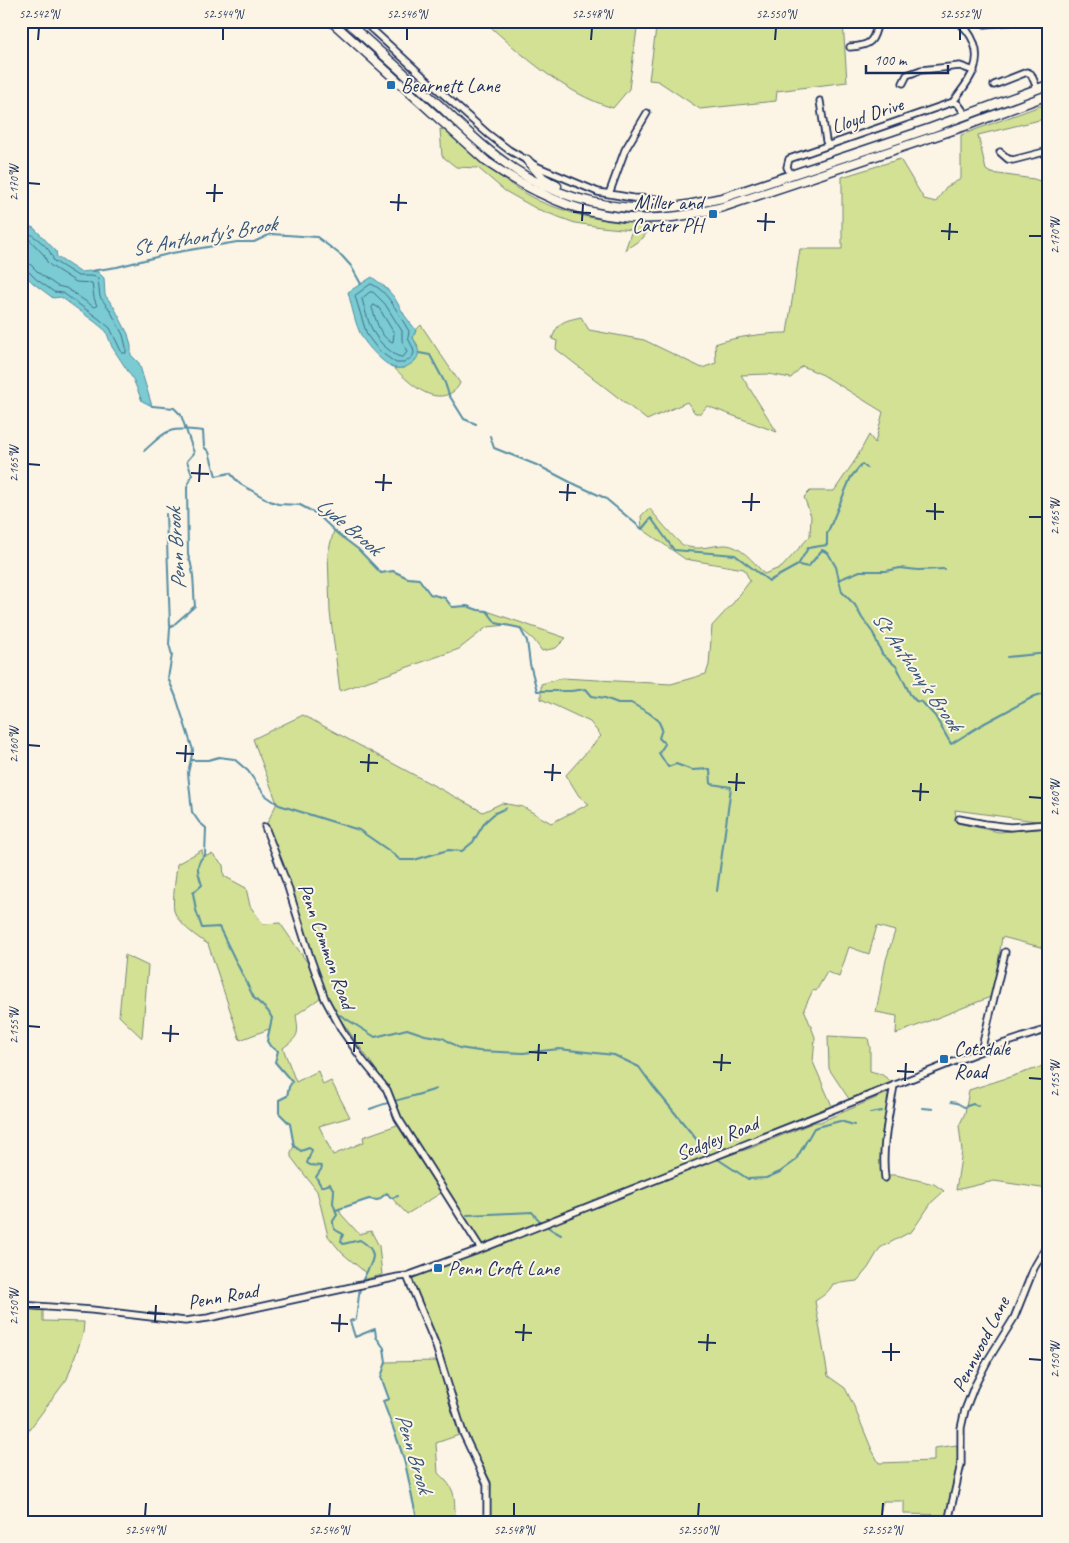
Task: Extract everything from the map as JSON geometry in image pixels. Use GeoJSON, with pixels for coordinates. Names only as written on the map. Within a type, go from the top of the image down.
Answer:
{"type":"FeatureCollection","features":[{"type":"Feature","properties":{"kind":"highway"},"geometry":{"type":"LineString","coordinates":[[331,21],[488,162],[507,175],[534,191],[560,203],[594,213],[619,217],[659,218],[693,214],[724,206],[933,137],[1048,95]]}},
{"type":"Feature","properties":{"kind":"highway"},"geometry":{"type":"LineString","coordinates":[[346,21],[466,130],[506,163],[546,187],[584,200],[620,207],[661,208],[722,198],[913,135],[1048,85]]}},
{"type":"Feature","properties":{"kind":"highway"},"geometry":{"type":"LineString","coordinates":[[527,160],[551,184],[584,200]]}},
{"type":"Feature","properties":{"kind":"street"},"geometry":{"type":"LineString","coordinates":[[363,21],[488,134],[538,167],[598,192],[633,198],[657,199]]}},
{"type":"Feature","properties":{"kind":"street"},"geometry":{"type":"LineString","coordinates":[[850,47],[870,43],[875,36],[878,21]]}},
{"type":"Feature","properties":{"kind":"street"},"geometry":{"type":"LineString","coordinates":[[957,21],[966,28],[974,41],[977,61],[974,71],[953,102],[958,104],[966,115]]}},
{"type":"Feature","properties":{"kind":"street"},"geometry":{"type":"LineString","coordinates":[[982,21],[986,24],[1018,21]]}},
{"type":"Feature","properties":{"kind":"street"},"geometry":{"type":"LineString","coordinates":[[903,83],[907,75],[921,70],[960,66],[974,71]]}},
{"type":"Feature","properties":{"kind":"street"},"geometry":{"type":"LineString","coordinates":[[994,85],[1027,72],[1031,74],[1037,88]]}},
{"type":"Feature","properties":{"kind":"street"},"geometry":{"type":"LineString","coordinates":[[820,101],[828,145]]}},
{"type":"Feature","properties":{"kind":"street","name":"Lloyd Drive"},"geometry":{"type":"LineString","coordinates":[[791,175],[787,166],[789,159],[953,102]]}},
{"type":"Feature","properties":{"kind":"street"},"geometry":{"type":"LineString","coordinates":[[609,194],[625,150],[647,113]]}},
{"type":"Feature","properties":{"kind":"street"},"geometry":{"type":"LineString","coordinates":[[1000,152],[1008,159],[1013,160],[1048,151]]}},
{"type":"Feature","properties":{"kind":"street"},"geometry":{"type":"LineString","coordinates":[[960,818],[1010,827],[1048,824]]}},
{"type":"Feature","properties":{"kind":"street","name":"Penn Common Road"},"geometry":{"type":"LineString","coordinates":[[265,826],[287,884],[325,999],[343,1032],[387,1090],[398,1118],[481,1249]]}},
{"type":"Feature","properties":{"kind":"street"},"geometry":{"type":"LineString","coordinates":[[982,1051],[1005,952]]}},
{"type":"Feature","properties":{"kind":"street","name":"Sedgley Road"},"geometry":{"type":"LineString","coordinates":[[398,1277],[407,1276],[481,1249],[894,1085],[982,1051],[1048,1029]]}},
{"type":"Feature","properties":{"kind":"street"},"geometry":{"type":"LineString","coordinates":[[885,1178],[883,1162],[885,1140],[894,1085]]}},
{"type":"Feature","properties":{"kind":"street","name":"Pennwood Lane"},"geometry":{"type":"LineString","coordinates":[[948,1522],[961,1464],[961,1428],[965,1410],[988,1360],[1014,1318],[1034,1268],[1048,1244]]}},
{"type":"Feature","properties":{"kind":"street"},"geometry":{"type":"LineString","coordinates":[[407,1276],[435,1343],[463,1433],[487,1484],[487,1522]]}},
{"type":"Feature","properties":{"kind":"street","name":"Penn Road"},"geometry":{"type":"LineString","coordinates":[[21,1305],[185,1320],[208,1318],[398,1277]]}},
{"type":"Feature","properties":{"kind":"green space"},"geometry":{"type":"Polygon","coordinates":[[[484,21],[638,21],[629,89],[613,108],[577,93],[528,60],[484,21]]]}},
{"type":"Feature","properties":{"kind":"green space"},"geometry":{"type":"Polygon","coordinates":[[[657,21],[843,21],[847,82],[777,91],[776,101],[700,109],[658,81],[649,80],[657,21]]]}},
{"type":"Feature","properties":{"kind":"green space"},"geometry":{"type":"Polygon","coordinates":[[[1048,103],[1048,118],[978,135],[986,170],[991,173],[1034,179],[1048,184],[1048,806],[1045,807],[1043,822],[955,810],[957,823],[999,832],[1048,828],[1048,949],[1002,937],[993,996],[896,1034],[897,1016],[876,1012],[886,960],[895,931],[877,926],[869,954],[849,947],[839,977],[827,972],[816,991],[813,990],[804,1009],[815,1037],[813,1062],[832,1106],[482,1245],[402,1121],[391,1091],[326,999],[288,877],[266,825],[277,803],[253,739],[303,715],[483,812],[502,803],[523,807],[551,823],[589,804],[579,796],[566,775],[601,736],[590,722],[541,699],[541,684],[562,678],[671,684],[706,674],[709,665],[712,626],[750,581],[744,569],[685,559],[642,529],[641,516],[649,508],[675,538],[688,547],[731,546],[747,555],[764,574],[782,567],[810,536],[811,516],[804,497],[810,491],[834,491],[856,459],[869,435],[875,443],[883,412],[823,375],[802,366],[791,378],[768,374],[741,375],[777,432],[707,406],[701,413],[695,413],[687,402],[647,420],[556,349],[557,341],[552,339],[559,325],[581,317],[589,330],[644,340],[702,368],[716,363],[715,344],[750,336],[787,333],[800,249],[842,249],[842,177],[900,159],[924,199],[936,202],[946,187],[961,179],[961,135],[1048,103]]]}},
{"type":"Feature","properties":{"kind":"green space"},"geometry":{"type":"Polygon","coordinates":[[[440,129],[447,131],[502,178],[539,201],[585,216],[652,225],[643,238],[625,250],[632,230],[575,223],[537,209],[505,191],[478,168],[456,167],[442,156],[440,129]]]}},
{"type":"Feature","properties":{"kind":"green space"},"geometry":{"type":"Polygon","coordinates":[[[421,325],[460,383],[456,390],[449,394],[434,396],[426,393],[412,384],[394,368],[405,368],[418,346],[413,338],[416,330],[421,325]]]}},
{"type":"Feature","properties":{"kind":"green space"},"geometry":{"type":"Polygon","coordinates":[[[334,530],[358,549],[381,573],[393,571],[408,578],[419,579],[430,594],[445,598],[452,607],[467,606],[487,611],[566,638],[556,648],[542,651],[534,640],[520,628],[508,625],[487,627],[459,649],[340,691],[330,612],[328,553],[334,530]]]}},
{"type":"Feature","properties":{"kind":"green space"},"geometry":{"type":"Polygon","coordinates":[[[202,850],[203,857],[212,854],[223,865],[224,876],[246,888],[250,906],[263,924],[280,923],[309,965],[320,998],[296,1015],[297,1034],[283,1048],[296,1082],[318,1071],[323,1085],[331,1081],[350,1117],[319,1126],[333,1155],[364,1142],[363,1137],[397,1125],[441,1193],[407,1214],[387,1193],[378,1200],[369,1199],[339,1209],[341,1214],[359,1234],[371,1231],[379,1246],[382,1275],[362,1280],[366,1273],[342,1253],[328,1236],[317,1191],[291,1157],[294,1146],[290,1124],[279,1113],[279,1100],[287,1096],[292,1082],[275,1062],[278,1051],[270,1046],[267,1041],[269,1029],[240,1040],[208,944],[184,926],[176,916],[174,911],[174,895],[177,864],[202,850]]]}},
{"type":"Feature","properties":{"kind":"green space"},"geometry":{"type":"Polygon","coordinates":[[[125,955],[148,966],[142,1038],[119,1016],[125,955]]]}},
{"type":"Feature","properties":{"kind":"green space"},"geometry":{"type":"Polygon","coordinates":[[[828,1036],[868,1038],[870,1071],[881,1074],[892,1082],[849,1099],[829,1069],[828,1036]]]}},
{"type":"Feature","properties":{"kind":"green space"},"geometry":{"type":"Polygon","coordinates":[[[1048,1063],[1048,1189],[994,1181],[956,1190],[962,1151],[959,1126],[965,1113],[969,1090],[1048,1063]]]}},
{"type":"Feature","properties":{"kind":"green space"},"geometry":{"type":"Polygon","coordinates":[[[890,1092],[882,1132],[882,1178],[896,1175],[934,1184],[944,1191],[932,1202],[912,1231],[880,1248],[868,1268],[857,1281],[833,1284],[826,1294],[815,1301],[828,1376],[845,1388],[879,1463],[934,1461],[934,1448],[957,1445],[958,1461],[947,1515],[904,1514],[904,1501],[883,1501],[878,1522],[490,1522],[491,1482],[466,1433],[437,1338],[411,1278],[720,1158],[751,1148],[815,1122],[820,1122],[890,1092]]]}},
{"type":"Feature","properties":{"kind":"green space"},"geometry":{"type":"Polygon","coordinates":[[[21,1309],[43,1310],[43,1321],[84,1322],[83,1334],[67,1379],[29,1430],[21,1447],[21,1309]]]}},
{"type":"Feature","properties":{"kind":"green space"},"geometry":{"type":"Polygon","coordinates":[[[437,1361],[459,1435],[436,1443],[438,1473],[449,1485],[454,1495],[455,1522],[419,1522],[402,1454],[383,1401],[389,1399],[381,1377],[386,1362],[437,1361]]]}},
{"type":"Feature","properties":{"kind":"water"},"geometry":{"type":"Polygon","coordinates":[[[21,223],[34,228],[56,251],[57,257],[80,272],[98,272],[104,278],[105,295],[114,307],[128,334],[131,355],[139,363],[152,406],[142,401],[133,379],[112,347],[106,331],[61,297],[53,298],[21,271],[21,223]]]}},
{"type":"Feature","properties":{"kind":"water"},"geometry":{"type":"Polygon","coordinates":[[[372,277],[394,297],[416,330],[413,338],[418,348],[418,355],[411,364],[404,368],[392,367],[382,360],[364,341],[357,327],[348,292],[372,277]]]}},
{"type":"Feature","properties":{"kind":"waterway","name":"St Anthonty's Brook"},"geometry":{"type":"LineString","coordinates":[[91,271],[117,267],[172,253],[237,242],[254,242],[271,234],[317,237],[342,256],[351,266],[361,284]]}},
{"type":"Feature","properties":{"kind":"waterway","name":"St Anthonty's Brook"},"geometry":{"type":"LineString","coordinates":[[419,353],[430,355],[445,383],[449,395],[464,419],[476,424]]}},
{"type":"Feature","properties":{"kind":"waterway","name":"Penn Brook"},"geometry":{"type":"LineString","coordinates":[[152,406],[174,408],[181,415],[194,453],[187,461],[192,475],[187,487],[188,555],[193,574],[195,606],[170,628],[169,644],[172,655],[168,678],[193,750],[188,773],[192,812],[206,828],[205,855],[198,865],[202,885],[193,893],[196,910],[202,928],[219,927],[254,998],[268,1011],[272,1018],[267,1041],[270,1046],[278,1051],[275,1062],[292,1082],[287,1096],[279,1100],[279,1113],[290,1124],[294,1146],[301,1151],[309,1148],[312,1150],[307,1163],[321,1166],[322,1168],[316,1177],[321,1186],[330,1184],[334,1191],[333,1203],[337,1215],[333,1224],[335,1230],[343,1234],[341,1241],[343,1244],[360,1240],[372,1251],[372,1260],[362,1283]]}},
{"type":"Feature","properties":{"kind":"waterway","name":"Lyde Brook"},"geometry":{"type":"LineString","coordinates":[[144,451],[167,432],[182,429],[203,431],[204,447],[209,452],[216,476],[230,473],[240,484],[270,501],[278,504],[300,505],[317,514],[338,534],[358,549],[381,573],[393,571],[408,578],[419,579],[430,594],[445,598],[452,607],[467,606],[487,611],[496,623],[520,628],[527,641],[530,664],[537,691],[586,689],[592,696],[618,703],[631,703],[649,713],[658,720],[662,729],[659,738],[665,744],[659,753],[668,767],[676,764],[692,770],[710,769],[711,784],[731,787],[717,891]]}},
{"type":"Feature","properties":{"kind":"waterway","name":"St Anthonty's Brook"},"geometry":{"type":"LineString","coordinates":[[490,436],[494,448],[539,466],[605,498],[642,529],[651,518],[674,550],[735,555],[769,581],[798,565],[808,548],[827,545],[827,534],[851,477],[862,464],[867,468]]}},
{"type":"Feature","properties":{"kind":"waterway"},"geometry":{"type":"LineString","coordinates":[[166,514],[170,626]]}},
{"type":"Feature","properties":{"kind":"waterway","name":"St Anthony's Brook"},"geometry":{"type":"LineString","coordinates":[[799,565],[808,567],[822,550],[828,553],[836,567],[842,592],[855,605],[873,633],[882,654],[897,667],[910,694],[916,701],[922,702],[935,716],[951,744],[1035,696],[1048,692]]}},
{"type":"Feature","properties":{"kind":"waterway"},"geometry":{"type":"LineString","coordinates":[[838,580],[860,571],[886,571],[900,568],[918,570],[945,569]]}},
{"type":"Feature","properties":{"kind":"waterway","name":"St Anthony's Brook"},"geometry":{"type":"LineString","coordinates":[[1007,657],[1048,653]]}},
{"type":"Feature","properties":{"kind":"waterway"},"geometry":{"type":"LineString","coordinates":[[191,760],[208,760],[219,757],[234,759],[248,771],[265,795],[279,805],[359,830],[400,860],[414,860],[448,850],[462,851],[473,842],[485,822],[495,813],[506,808]]}},
{"type":"Feature","properties":{"kind":"waterway"},"geometry":{"type":"LineString","coordinates":[[340,1015],[375,1037],[407,1029],[443,1038],[459,1048],[479,1051],[523,1053],[559,1049],[614,1055],[639,1067],[712,1156]]}},
{"type":"Feature","properties":{"kind":"waterway"},"geometry":{"type":"LineString","coordinates":[[370,1109],[436,1089]]}},
{"type":"Feature","properties":{"kind":"waterway"},"geometry":{"type":"LineString","coordinates":[[951,1102],[964,1107],[973,1104],[978,1106]]}},
{"type":"Feature","properties":{"kind":"waterway"},"geometry":{"type":"LineString","coordinates":[[923,1108],[933,1109]]}},
{"type":"Feature","properties":{"kind":"waterway"},"geometry":{"type":"LineString","coordinates":[[870,1113],[882,1111]]}},
{"type":"Feature","properties":{"kind":"waterway"},"geometry":{"type":"LineString","coordinates":[[716,1158],[748,1179],[766,1178],[780,1172],[795,1161],[814,1128],[840,1121],[854,1125]]}},
{"type":"Feature","properties":{"kind":"waterway"},"geometry":{"type":"LineString","coordinates":[[336,1210],[369,1199],[378,1200],[387,1193],[391,1198],[398,1196]]}},
{"type":"Feature","properties":{"kind":"waterway"},"geometry":{"type":"LineString","coordinates":[[467,1215],[532,1212],[545,1225],[561,1235]]}},
{"type":"Feature","properties":{"kind":"waterway","name":"Penn Brook"},"geometry":{"type":"LineString","coordinates":[[360,1287],[356,1319],[350,1321],[355,1337],[375,1329],[376,1337],[384,1348],[386,1362],[381,1377],[389,1399],[383,1401],[402,1454],[419,1522]]}},
{"type":"Feature","properties":{"kind":"place","name":"Bearnett Lane"},"geometry":{"type":"Point","coordinates":[391,85]}},
{"type":"Feature","properties":{"kind":"place","name":"Miller and Carter PH"},"geometry":{"type":"Point","coordinates":[713,214]}},
{"type":"Feature","properties":{"kind":"place","name":"Cotsdale Road"},"geometry":{"type":"Point","coordinates":[944,1059]}},
{"type":"Feature","properties":{"kind":"place","name":"Penn Croft Lane"},"geometry":{"type":"Point","coordinates":[438,1268]}}]}
